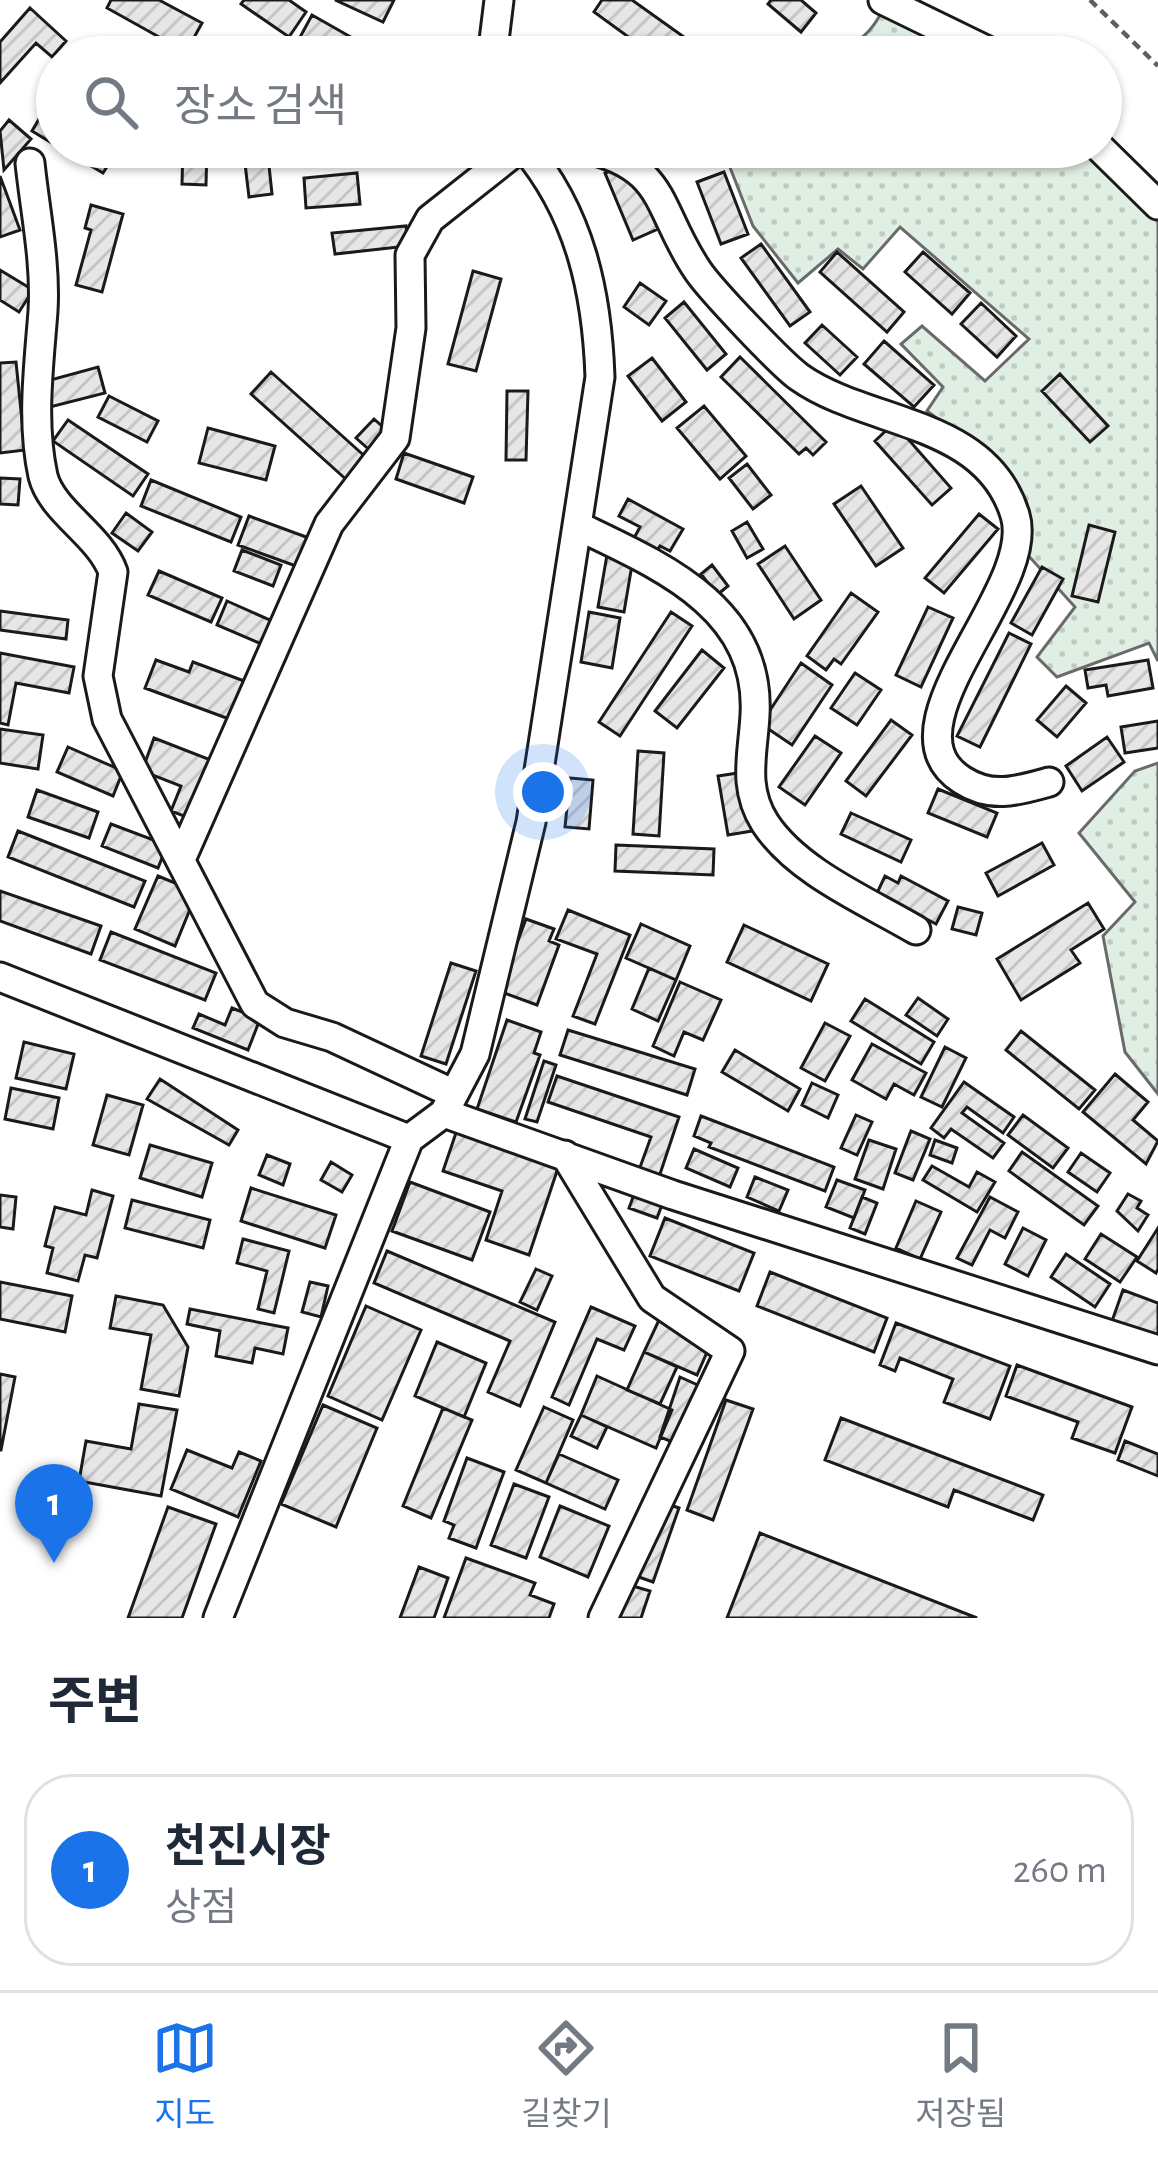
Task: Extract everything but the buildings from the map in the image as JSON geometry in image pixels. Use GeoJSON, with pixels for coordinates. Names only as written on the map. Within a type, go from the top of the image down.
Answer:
{"type":"FeatureCollection","features":[{"type":"Feature","properties":{"kind":"street"},"geometry":{"type":"LineString","coordinates":[[495,36],[499,0]]}},
{"type":"Feature","properties":{"kind":"street"},"geometry":{"type":"LineString","coordinates":[[883,0],[957,36]]}},
{"type":"Feature","properties":{"kind":"street"},"geometry":{"type":"LineString","coordinates":[[30,163],[42,277],[35,354],[44,483],[107,556],[112,572],[98,676],[107,719],[256,1004],[285,1023],[332,1037],[449,1104],[565,1155],[1158,1350]]}},
{"type":"Feature","properties":{"kind":"street"},"geometry":{"type":"LineString","coordinates":[[182,857],[329,524],[395,438],[411,328],[410,255],[430,219],[495,168]]}},
{"type":"Feature","properties":{"kind":"street"},"geometry":{"type":"LineString","coordinates":[[218,1618],[410,1139],[449,1104],[476,1054],[531,821],[600,377],[598,326],[572,219],[541,168]]}},
{"type":"Feature","properties":{"kind":"street"},"geometry":{"type":"LineString","coordinates":[[638,168],[646,174],[700,275],[796,376],[846,401],[914,421],[963,451],[999,484],[1015,513],[1014,559],[942,704],[938,754],[949,771],[988,792],[1049,782]]}},
{"type":"Feature","properties":{"kind":"street"},"geometry":{"type":"LineString","coordinates":[[1120,168],[1158,205]]}},
{"type":"Feature","properties":{"kind":"street"},"geometry":{"type":"LineString","coordinates":[[580,527],[673,572],[722,613],[752,664],[755,713],[747,772],[765,823],[808,865],[916,930]]}},
{"type":"Feature","properties":{"kind":"street"},"geometry":{"type":"LineString","coordinates":[[0,977],[410,1139]]}},
{"type":"Feature","properties":{"kind":"street"},"geometry":{"type":"LineString","coordinates":[[565,1155],[652,1298],[730,1351],[603,1618]]}},
{"type":"Feature","properties":{"kind":"path"},"geometry":{"type":"LineString","coordinates":[[1090,0],[1158,66]]}},
{"type":"Feature","properties":{"kind":"green space"},"geometry":{"type":"Polygon","coordinates":[[[880,15],[944,36],[863,36],[880,15]]]}},
{"type":"Feature","properties":{"kind":"green space"},"geometry":{"type":"Polygon","coordinates":[[[730,168],[1109,168],[1158,217],[1158,661],[1149,643],[1057,677],[1037,657],[1075,607],[1026,553],[988,455],[927,411],[943,387],[901,344],[922,326],[985,381],[1029,339],[900,227],[863,269],[838,249],[798,283],[753,226],[730,168]]]}},
{"type":"Feature","properties":{"kind":"green space"},"geometry":{"type":"Polygon","coordinates":[[[1158,763],[1158,1094],[1125,1052],[1103,936],[1135,902],[1079,833],[1135,771],[1158,763]]]}},
{"type":"Feature","properties":{"kind":"place","name":"천진시장"},"geometry":{"type":"Point","coordinates":[54,1563]}}]}
